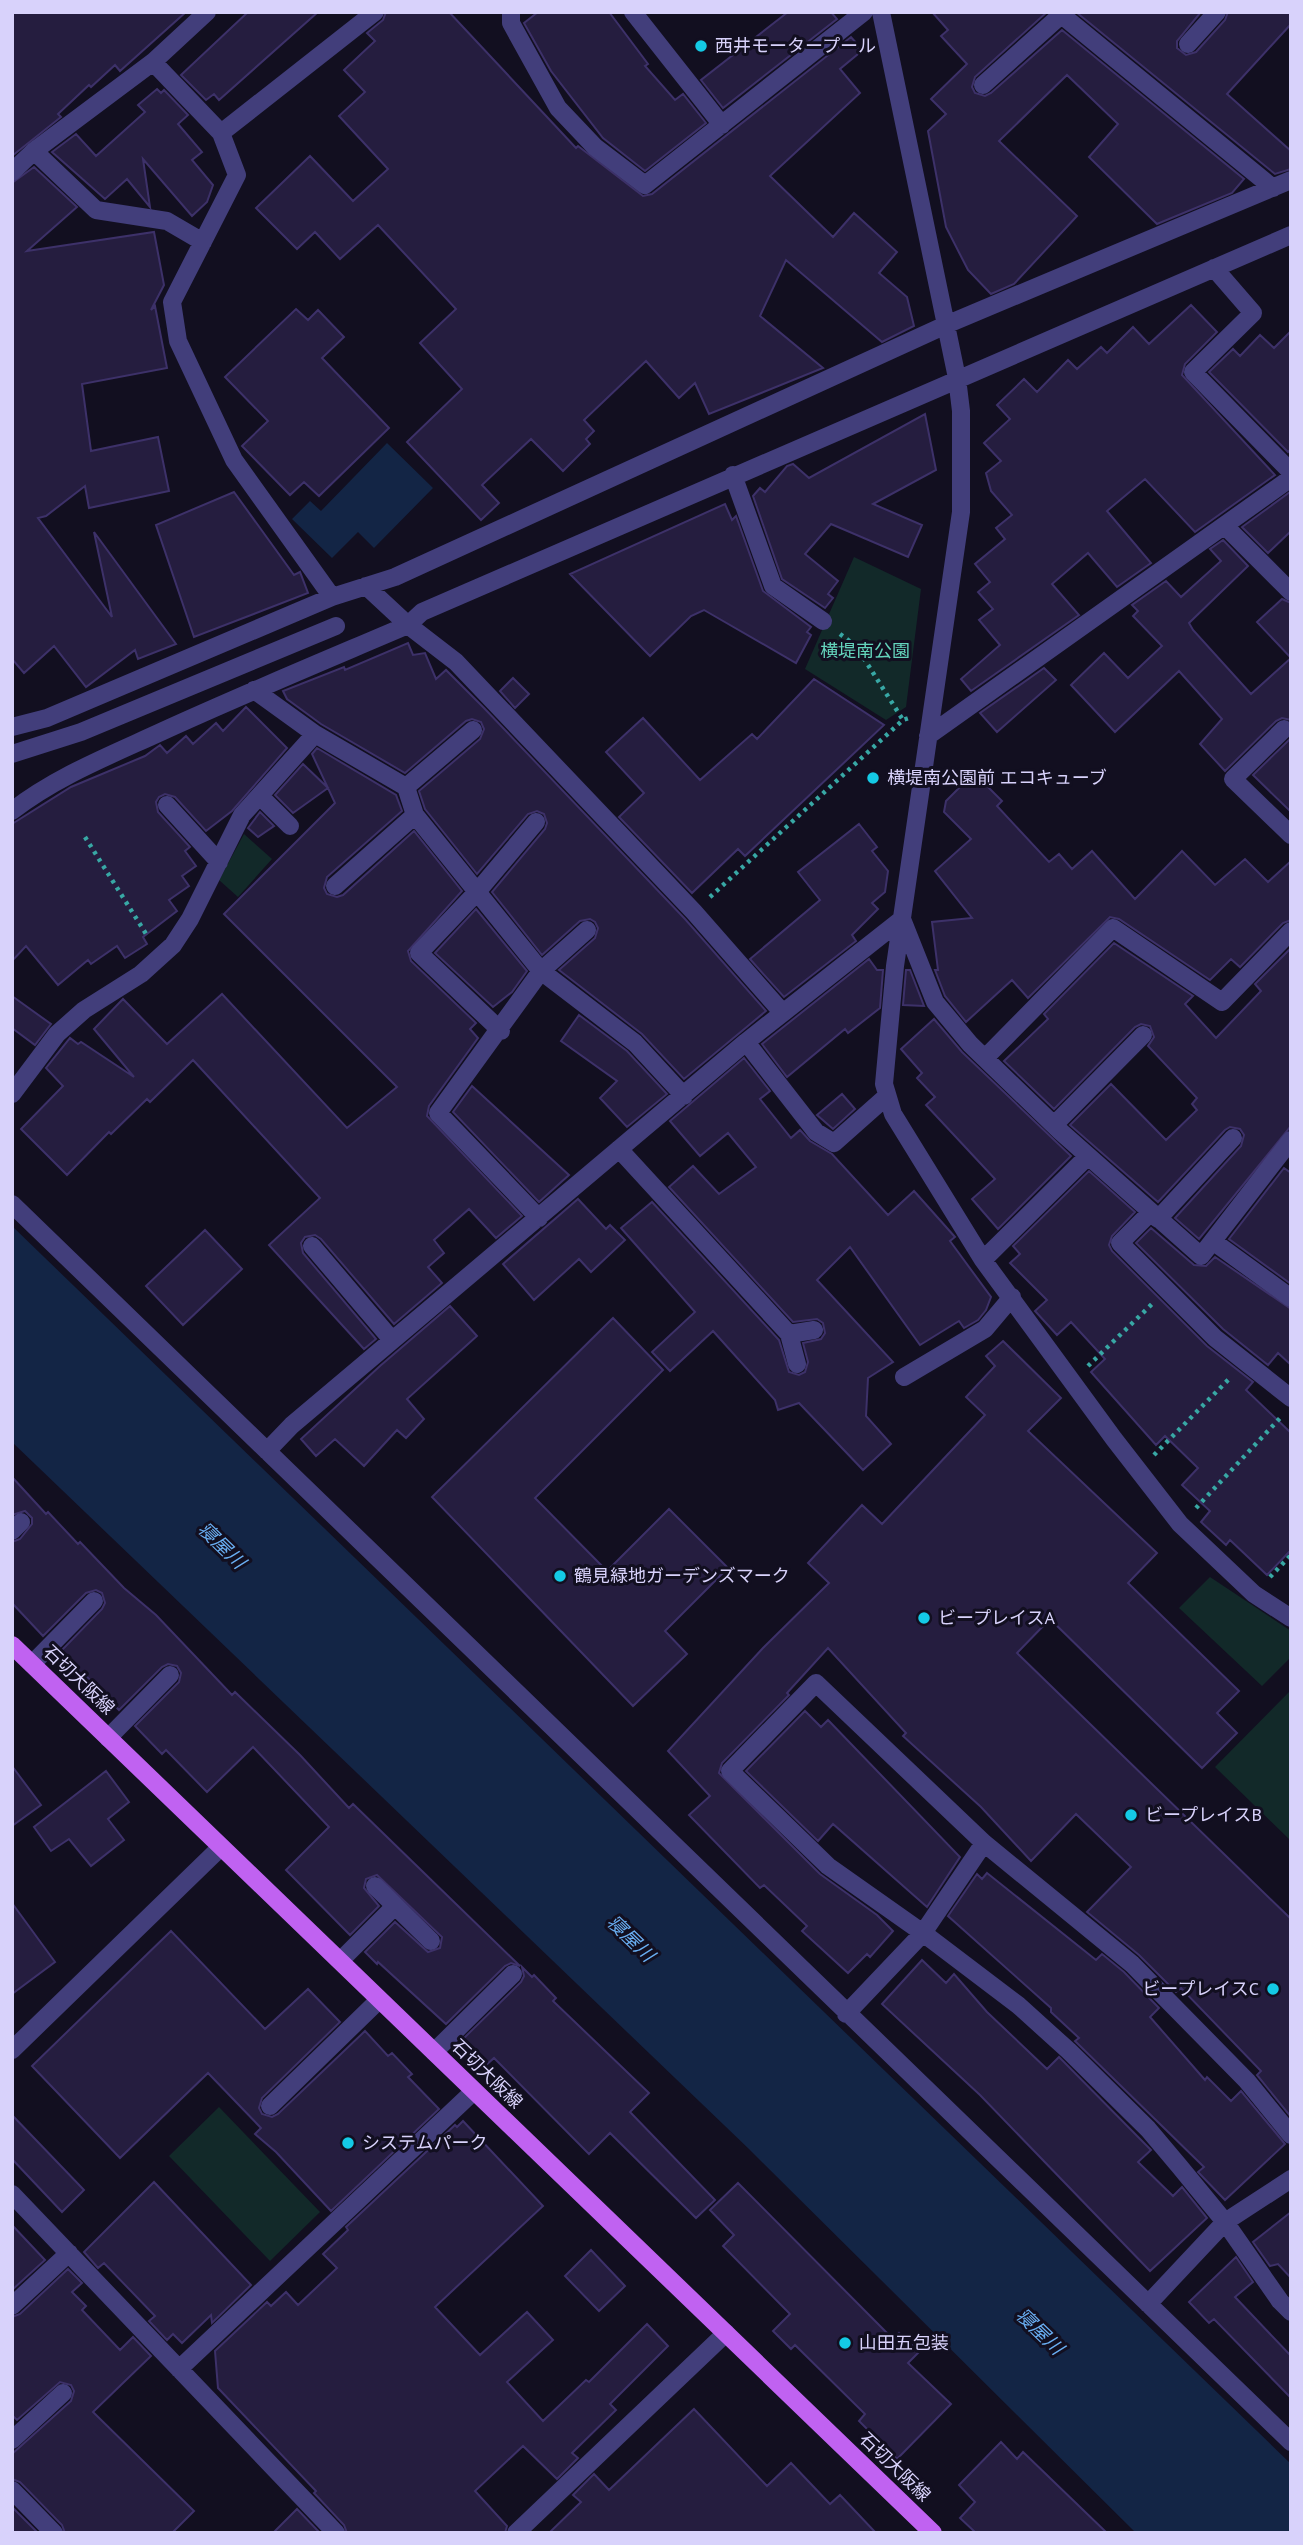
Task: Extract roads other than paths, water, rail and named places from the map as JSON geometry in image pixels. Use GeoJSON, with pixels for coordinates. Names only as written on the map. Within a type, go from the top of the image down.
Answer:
{"type":"FeatureCollection","features":[{"type":"Feature","properties":{"kind":"main road","name":"石切大阪線"},"geometry":{"type":"LineString","coordinates":[[12,1645],[933,2533]]}},
{"type":"Feature","properties":{"kind":"street"},"geometry":{"type":"LineString","coordinates":[[12,172],[34,151],[153,62],[207,12]]}},
{"type":"Feature","properties":{"kind":"street"},"geometry":{"type":"LineString","coordinates":[[221,133],[375,12]]}},
{"type":"Feature","properties":{"kind":"street"},"geometry":{"type":"LineString","coordinates":[[633,12],[722,125]]}},
{"type":"Feature","properties":{"kind":"street"},"geometry":{"type":"LineString","coordinates":[[515,16],[558,108],[595,147],[645,185],[864,12]]}},
{"type":"Feature","properties":{"kind":"street"},"geometry":{"type":"LineString","coordinates":[[881,12],[948,324],[961,411],[961,512],[902,919],[884,1084],[887,1097],[893,1114],[983,1260],[1180,1524],[1254,1594],[1291,1618]]}},
{"type":"Feature","properties":{"kind":"street"},"geometry":{"type":"LineString","coordinates":[[1188,44],[1217,12]]}},
{"type":"Feature","properties":{"kind":"street"},"geometry":{"type":"LineString","coordinates":[[983,85],[1059,13],[1273,188]]}},
{"type":"Feature","properties":{"kind":"street"},"geometry":{"type":"LineString","coordinates":[[153,62],[221,133],[237,175],[173,302],[178,341],[234,460],[332,597]]}},
{"type":"Feature","properties":{"kind":"street"},"geometry":{"type":"LineString","coordinates":[[34,151],[96,210],[167,221],[203,242]]}},
{"type":"Feature","properties":{"kind":"street"},"geometry":{"type":"LineString","coordinates":[[12,727],[60,713],[332,597],[396,577],[948,324],[1291,180]]}},
{"type":"Feature","properties":{"kind":"street"},"geometry":{"type":"LineString","coordinates":[[12,811],[35,793],[94,762],[408,625],[422,612],[1291,235]]}},
{"type":"Feature","properties":{"kind":"street"},"geometry":{"type":"LineString","coordinates":[[1214,268],[1252,313],[1193,372],[1291,472]]}},
{"type":"Feature","properties":{"kind":"street"},"geometry":{"type":"LineString","coordinates":[[733,475],[773,586],[823,621]]}},
{"type":"Feature","properties":{"kind":"street"},"geometry":{"type":"LineString","coordinates":[[928,736],[1291,478]]}},
{"type":"Feature","properties":{"kind":"street"},"geometry":{"type":"LineString","coordinates":[[1225,526],[1291,592]]}},
{"type":"Feature","properties":{"kind":"street"},"geometry":{"type":"LineString","coordinates":[[366,586],[408,625],[456,662],[694,912],[782,1012]]}},
{"type":"Feature","properties":{"kind":"street"},"geometry":{"type":"LineString","coordinates":[[12,754],[81,732],[336,626]]}},
{"type":"Feature","properties":{"kind":"street"},"geometry":{"type":"LineString","coordinates":[[254,690],[315,734],[406,788],[415,815],[541,971],[635,1043],[684,1096]]}},
{"type":"Feature","properties":{"kind":"street"},"geometry":{"type":"LineString","coordinates":[[1289,729],[1233,779],[1291,835]]}},
{"type":"Feature","properties":{"kind":"street"},"geometry":{"type":"LineString","coordinates":[[406,788],[473,730]]}},
{"type":"Feature","properties":{"kind":"street"},"geometry":{"type":"LineString","coordinates":[[81,732],[94,762]]}},
{"type":"Feature","properties":{"kind":"street"},"geometry":{"type":"LineString","coordinates":[[12,1094],[57,1034],[84,1010],[141,974],[163,953],[190,919],[242,815],[315,734]]}},
{"type":"Feature","properties":{"kind":"street"},"geometry":{"type":"LineString","coordinates":[[260,796],[290,826]]}},
{"type":"Feature","properties":{"kind":"street"},"geometry":{"type":"LineString","coordinates":[[167,805],[219,862]]}},
{"type":"Feature","properties":{"kind":"street"},"geometry":{"type":"LineString","coordinates":[[335,886],[415,815]]}},
{"type":"Feature","properties":{"kind":"street"},"geometry":{"type":"LineString","coordinates":[[501,1031],[419,953],[477,892],[536,822]]}},
{"type":"Feature","properties":{"kind":"street"},"geometry":{"type":"LineString","coordinates":[[267,1451],[292,1425],[746,1042],[902,919]]}},
{"type":"Feature","properties":{"kind":"street"},"geometry":{"type":"LineString","coordinates":[[902,919],[934,1002],[985,1058],[1054,1125],[1201,1256],[1291,1140]]}},
{"type":"Feature","properties":{"kind":"street"},"geometry":{"type":"LineString","coordinates":[[985,1058],[1113,928],[1222,1002],[1291,931]]}},
{"type":"Feature","properties":{"kind":"street"},"geometry":{"type":"LineString","coordinates":[[539,1217],[438,1113],[501,1031],[541,971],[587,930]]}},
{"type":"Feature","properties":{"kind":"street"},"geometry":{"type":"LineString","coordinates":[[1054,1125],[1143,1035]]}},
{"type":"Feature","properties":{"kind":"street"},"geometry":{"type":"LineString","coordinates":[[746,1042],[817,1132],[834,1143],[887,1097]]}},
{"type":"Feature","properties":{"kind":"street"},"geometry":{"type":"LineString","coordinates":[[1233,1138],[1154,1216],[1120,1242],[1165,1291],[1291,1398]]}},
{"type":"Feature","properties":{"kind":"street"},"geometry":{"type":"LineString","coordinates":[[619,1149],[789,1334],[797,1364]]}},
{"type":"Feature","properties":{"kind":"street"},"geometry":{"type":"LineString","coordinates":[[983,1260],[1088,1156]]}},
{"type":"Feature","properties":{"kind":"street"},"geometry":{"type":"LineString","coordinates":[[12,1204],[1291,2442]]}},
{"type":"Feature","properties":{"kind":"street"},"geometry":{"type":"LineString","coordinates":[[1214,1242],[1291,1298]]}},
{"type":"Feature","properties":{"kind":"street"},"geometry":{"type":"LineString","coordinates":[[312,1246],[392,1340]]}},
{"type":"Feature","properties":{"kind":"street"},"geometry":{"type":"LineString","coordinates":[[904,1377],[985,1329],[1012,1297]]}},
{"type":"Feature","properties":{"kind":"street"},"geometry":{"type":"LineString","coordinates":[[789,1334],[814,1330]]}},
{"type":"Feature","properties":{"kind":"street"},"geometry":{"type":"LineString","coordinates":[[32,1664],[94,1601]]}},
{"type":"Feature","properties":{"kind":"street"},"geometry":{"type":"LineString","coordinates":[[108,1738],[170,1675]]}},
{"type":"Feature","properties":{"kind":"street"},"geometry":{"type":"LineString","coordinates":[[1291,2135],[1247,2081],[1132,1964],[984,1843],[816,1683],[730,1771],[828,1866],[1018,2005],[1069,2051],[1148,2129],[1225,2222],[1280,2301],[1291,2312]]}},
{"type":"Feature","properties":{"kind":"street"},"geometry":{"type":"LineString","coordinates":[[846,2014],[923,1933],[984,1843]]}},
{"type":"Feature","properties":{"kind":"street"},"geometry":{"type":"LineString","coordinates":[[12,2050],[221,1847]]}},
{"type":"Feature","properties":{"kind":"street"},"geometry":{"type":"LineString","coordinates":[[375,1886],[431,1941]]}},
{"type":"Feature","properties":{"kind":"street"},"geometry":{"type":"LineString","coordinates":[[340,1961],[394,1906]]}},
{"type":"Feature","properties":{"kind":"street"},"geometry":{"type":"LineString","coordinates":[[434,2052],[513,1974]]}},
{"type":"Feature","properties":{"kind":"street"},"geometry":{"type":"LineString","coordinates":[[270,2106],[379,2000]]}},
{"type":"Feature","properties":{"kind":"street"},"geometry":{"type":"LineString","coordinates":[[179,2369],[474,2091]]}},
{"type":"Feature","properties":{"kind":"street"},"geometry":{"type":"LineString","coordinates":[[1147,2304],[1225,2222],[1291,2179]]}},
{"type":"Feature","properties":{"kind":"street"},"geometry":{"type":"LineString","coordinates":[[12,2194],[336,2533]]}},
{"type":"Feature","properties":{"kind":"street"},"geometry":{"type":"LineString","coordinates":[[12,2306],[69,2253]]}},
{"type":"Feature","properties":{"kind":"street"},"geometry":{"type":"LineString","coordinates":[[516,2533],[726,2333]]}},
{"type":"Feature","properties":{"kind":"street"},"geometry":{"type":"LineString","coordinates":[[12,2440],[63,2393]]}},
{"type":"Feature","properties":{"kind":"street"},"geometry":{"type":"LineString","coordinates":[[12,2490],[54,2533]]}},
{"type":"Feature","properties":{"kind":"water"},"geometry":{"type":"Polygon","coordinates":[[[387,443],[433,488],[374,548],[358,532],[332,558],[292,519],[310,501],[321,511],[387,443]]]}},
{"type":"Feature","properties":{"kind":"water","name":"寝屋川"},"geometry":{"type":"Polygon","coordinates":[[[12,1226],[1291,2464],[1291,2533],[1136,2533],[749,2149],[12,1442],[12,1226]]]}},
{"type":"Feature","properties":{"kind":"place","name":"西井モータープール"},"geometry":{"type":"Point","coordinates":[701,46]}},
{"type":"Feature","properties":{"kind":"place","name":"横堤南公園前 エコキューブ"},"geometry":{"type":"Point","coordinates":[873,778]}},
{"type":"Feature","properties":{"kind":"place","name":"鶴見緑地ガーデンズマーク"},"geometry":{"type":"Point","coordinates":[560,1576]}},
{"type":"Feature","properties":{"kind":"place","name":"ビープレイスA"},"geometry":{"type":"Point","coordinates":[924,1618]}},
{"type":"Feature","properties":{"kind":"place","name":"ビープレイスB"},"geometry":{"type":"Point","coordinates":[1131,1815]}},
{"type":"Feature","properties":{"kind":"place","name":"ビープレイスC"},"geometry":{"type":"Point","coordinates":[1273,1989]}},
{"type":"Feature","properties":{"kind":"place","name":"システムパーク"},"geometry":{"type":"Point","coordinates":[348,2143]}},
{"type":"Feature","properties":{"kind":"place","name":"山田五包装"},"geometry":{"type":"Point","coordinates":[845,2343]}},
{"type":"Feature","properties":{"kind":"park label","name":"横堤南公園"},"geometry":{"type":"Point","coordinates":[865,651]}}]}
